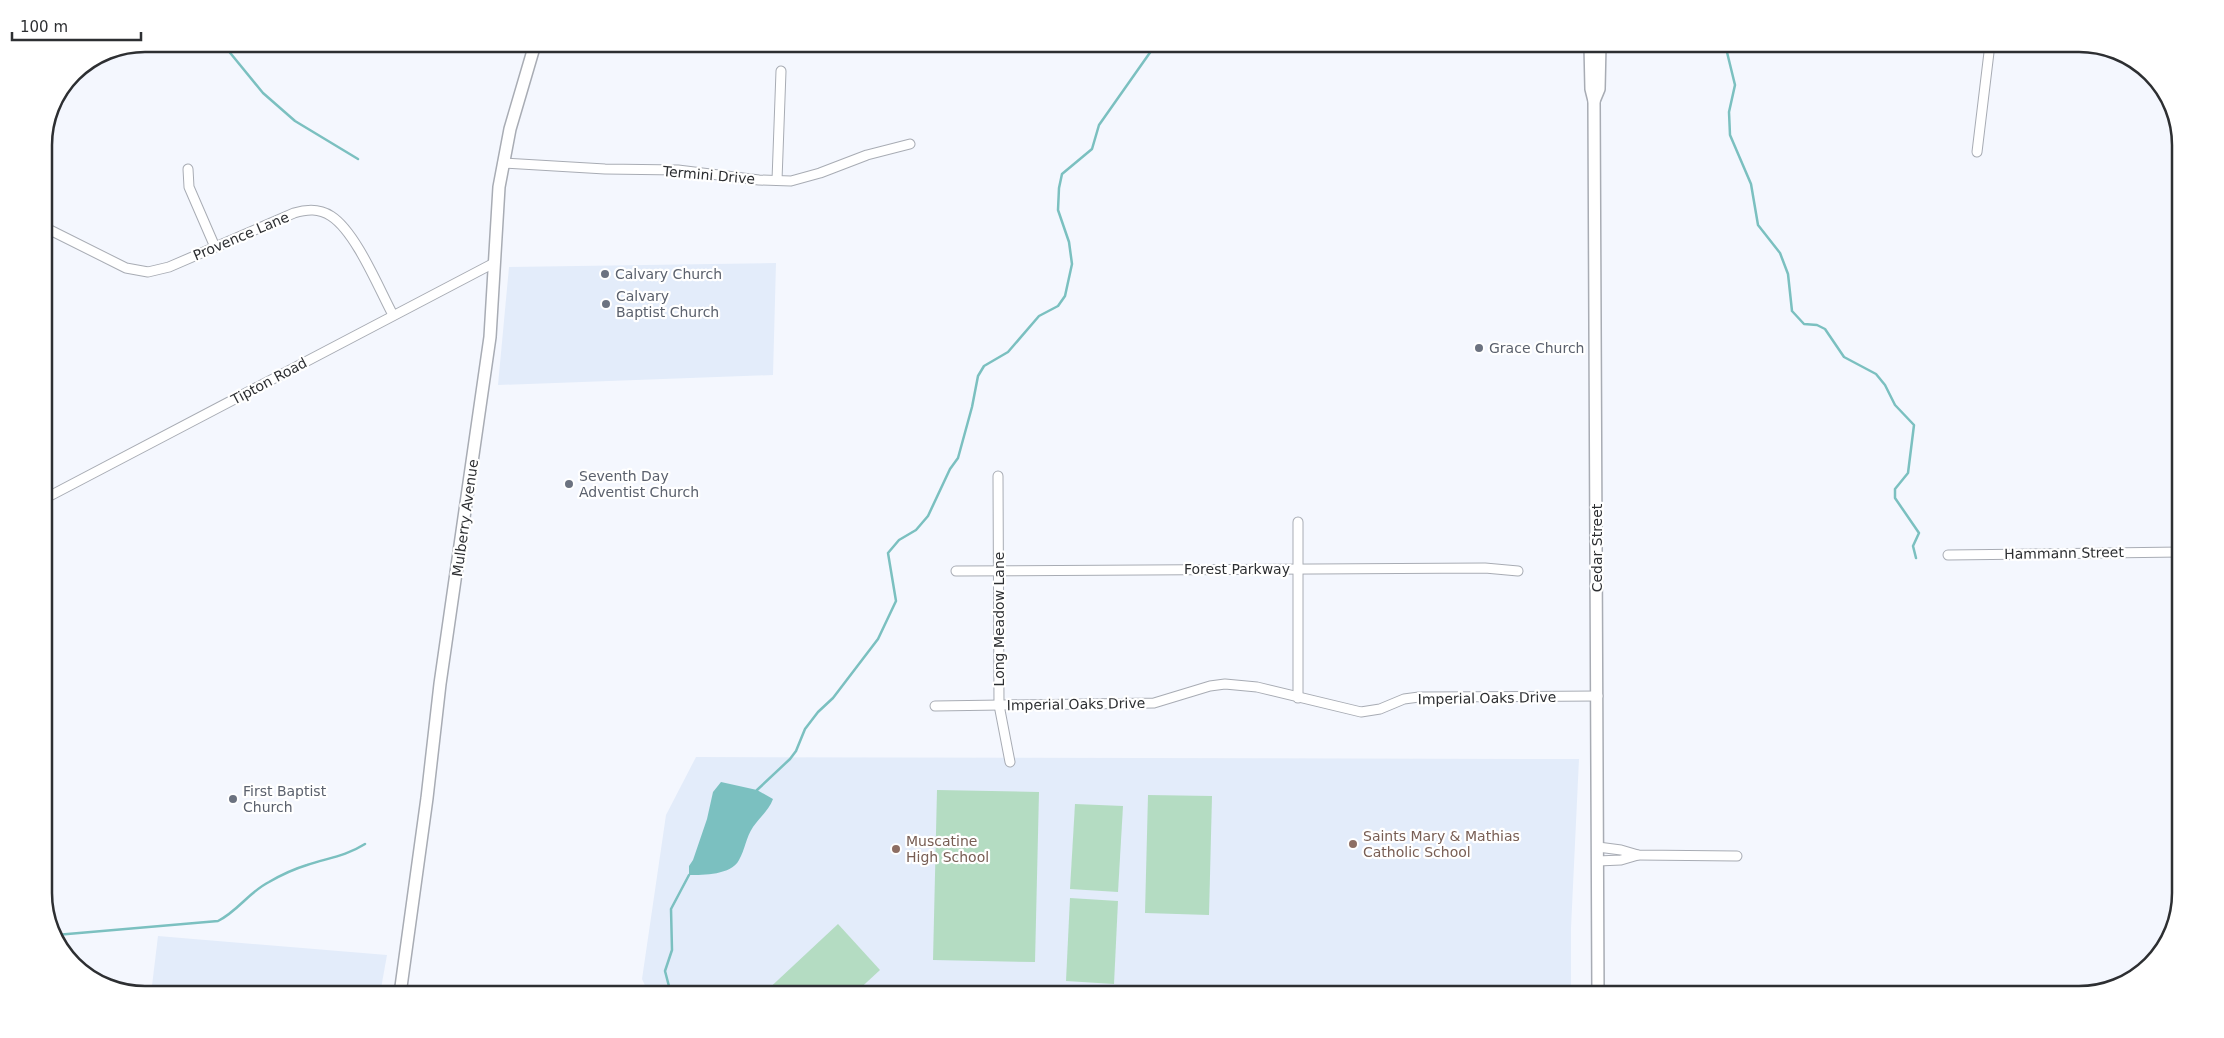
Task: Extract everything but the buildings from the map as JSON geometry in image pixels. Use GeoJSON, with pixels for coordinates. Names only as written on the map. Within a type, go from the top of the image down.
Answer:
{"type":"FeatureCollection","features":[{"type":"Feature","properties":{"kind":"main road","name":"Mulberry Avenue"},"geometry":{"type":"LineString","coordinates":[[401,986],[427,798],[440,684],[490,337],[494,263],[503,163],[516,105],[533,52]]}},
{"type":"Feature","properties":{"kind":"main road","name":"Cedar Street"},"geometry":{"type":"LineString","coordinates":[[1590,52],[1590,89],[1594,101],[1598,986]]}},
{"type":"Feature","properties":{"kind":"main road","name":"Cedar Street"},"geometry":{"type":"LineString","coordinates":[[1594,101],[1599,89],[1600,52]]}},
{"type":"Feature","properties":{"kind":"street"},"geometry":{"type":"LineString","coordinates":[[1978,152],[1989,52]]}},
{"type":"Feature","properties":{"kind":"street"},"geometry":{"type":"LineString","coordinates":[[776,180],[781,71]]}},
{"type":"Feature","properties":{"kind":"street","name":"Termini Drive"},"geometry":{"type":"LineString","coordinates":[[503,163],[604,169],[678,170],[759,180],[776,180],[804,178],[867,155],[910,144]]}},
{"type":"Feature","properties":{"kind":"street"},"geometry":{"type":"LineString","coordinates":[[188,169],[189,187],[214,248]]}},
{"type":"Feature","properties":{"kind":"street","name":"Provence Lane"},"geometry":{"type":"LineString","coordinates":[[53,232],[126,268],[148,272],[169,267],[294,213],[312,210],[322,212],[338,222],[353,240],[393,315]]}},
{"type":"Feature","properties":{"kind":"street","name":"Tipton Road"},"geometry":{"type":"LineString","coordinates":[[53,495],[494,263]]}},
{"type":"Feature","properties":{"kind":"street","name":"Long Meadow Lane"},"geometry":{"type":"LineString","coordinates":[[998,476],[999,705],[1010,762]]}},
{"type":"Feature","properties":{"kind":"street"},"geometry":{"type":"LineString","coordinates":[[1298,522],[1298,698]]}},
{"type":"Feature","properties":{"kind":"street","name":"Hammann Street"},"geometry":{"type":"LineString","coordinates":[[1948,555],[2172,552]]}},
{"type":"Feature","properties":{"kind":"street","name":"Forest Parkway"},"geometry":{"type":"LineString","coordinates":[[956,571],[1485,568],[1518,572]]}},
{"type":"Feature","properties":{"kind":"street","name":"Imperial Oaks Drive"},"geometry":{"type":"LineString","coordinates":[[935,706],[1154,703],[1210,686],[1225,684],[1257,687],[1361,712],[1380,708],[1404,699],[1419,697],[1598,696]]}},
{"type":"Feature","properties":{"kind":"street"},"geometry":{"type":"LineString","coordinates":[[1598,847],[1621,850],[1638,855]]}},
{"type":"Feature","properties":{"kind":"street"},"geometry":{"type":"LineString","coordinates":[[1598,861],[1638,855],[1737,856]]}},
{"type":"Feature","properties":{"kind":"shaded area"},"geometry":{"type":"Polygon","coordinates":[[[776,263],[773,375],[498,385],[509,267],[776,263]]]}},
{"type":"Feature","properties":{"kind":"shaded area","name":"Muscatine High School"},"geometry":{"type":"Polygon","coordinates":[[[696,757],[1579,759],[1571,928],[1571,986],[645,986],[642,979],[666,815],[696,757]]]}},
{"type":"Feature","properties":{"kind":"shaded area"},"geometry":{"type":"Polygon","coordinates":[[[158,936],[387,955],[381,986],[152,986],[158,936]]]}},
{"type":"Feature","properties":{"kind":"green space"},"geometry":{"type":"Polygon","coordinates":[[[937,790],[1039,792],[1035,962],[933,960],[937,790]]]}},
{"type":"Feature","properties":{"kind":"green space"},"geometry":{"type":"Polygon","coordinates":[[[1148,795],[1212,796],[1209,915],[1145,913],[1148,795]]]}},
{"type":"Feature","properties":{"kind":"green space"},"geometry":{"type":"Polygon","coordinates":[[[1075,804],[1123,806],[1118,892],[1070,889],[1075,804]]]}},
{"type":"Feature","properties":{"kind":"green space"},"geometry":{"type":"Polygon","coordinates":[[[1070,898],[1118,901],[1114,984],[1066,981],[1070,898]]]}},
{"type":"Feature","properties":{"kind":"green space"},"geometry":{"type":"Polygon","coordinates":[[[838,924],[880,970],[863,986],[772,986],[838,924]]]}},
{"type":"Feature","properties":{"kind":"water"},"geometry":{"type":"Polygon","coordinates":[[[721,782],[757,790],[773,799],[751,831],[741,856],[735,865],[730,869],[717,873],[689,875],[689,866],[693,860],[707,819],[713,792],[721,782]]]}},
{"type":"Feature","properties":{"kind":"waterway"},"geometry":{"type":"LineString","coordinates":[[229,52],[263,93],[295,121],[358,159]]}},
{"type":"Feature","properties":{"kind":"waterway"},"geometry":{"type":"LineString","coordinates":[[757,790],[790,759],[796,751],[805,729],[818,712],[833,698],[878,639],[896,601],[888,553],[899,540],[916,530],[928,516],[950,469],[958,458],[972,407],[978,376],[984,366],[1008,352],[1039,316],[1058,306],[1065,296],[1072,264],[1069,242],[1058,210],[1062,174],[1092,149],[1099,125],[1150,52]]}},
{"type":"Feature","properties":{"kind":"waterway"},"geometry":{"type":"LineString","coordinates":[[1727,52],[1735,85],[1729,112],[1730,135],[1751,184],[1758,225],[1780,253],[1788,274],[1792,311],[1804,324],[1817,325],[1825,329],[1844,357],[1876,374],[1885,385],[1895,405],[1914,425],[1908,473],[1895,489],[1895,498],[1919,533],[1913,546],[1916,558]]}},
{"type":"Feature","properties":{"kind":"waterway"},"geometry":{"type":"LineString","coordinates":[[63,934],[218,921],[232,912],[262,886],[278,877],[292,870],[344,854],[365,844]]}},
{"type":"Feature","properties":{"kind":"waterway"},"geometry":{"type":"LineString","coordinates":[[669,986],[665,971],[672,950],[671,909],[689,875]]}},
{"type":"Feature","properties":{"kind":"place","name":"Calvary Church"},"geometry":{"type":"Point","coordinates":[605,274]}},
{"type":"Feature","properties":{"kind":"place","name":"Calvary Baptist Church"},"geometry":{"type":"Point","coordinates":[606,304]}},
{"type":"Feature","properties":{"kind":"place","name":"Grace Church"},"geometry":{"type":"Point","coordinates":[1479,348]}},
{"type":"Feature","properties":{"kind":"place","name":"Seventh Day Adventist Church"},"geometry":{"type":"Point","coordinates":[569,484]}},
{"type":"Feature","properties":{"kind":"place","name":"First Baptist Church"},"geometry":{"type":"Point","coordinates":[233,799]}},
{"type":"Feature","properties":{"kind":"place","name":"Saints Mary & Mathias Catholic School"},"geometry":{"type":"Point","coordinates":[1353,844]}},
{"type":"Feature","properties":{"kind":"place","name":"Muscatine High School"},"geometry":{"type":"Point","coordinates":[896,849]}}]}
